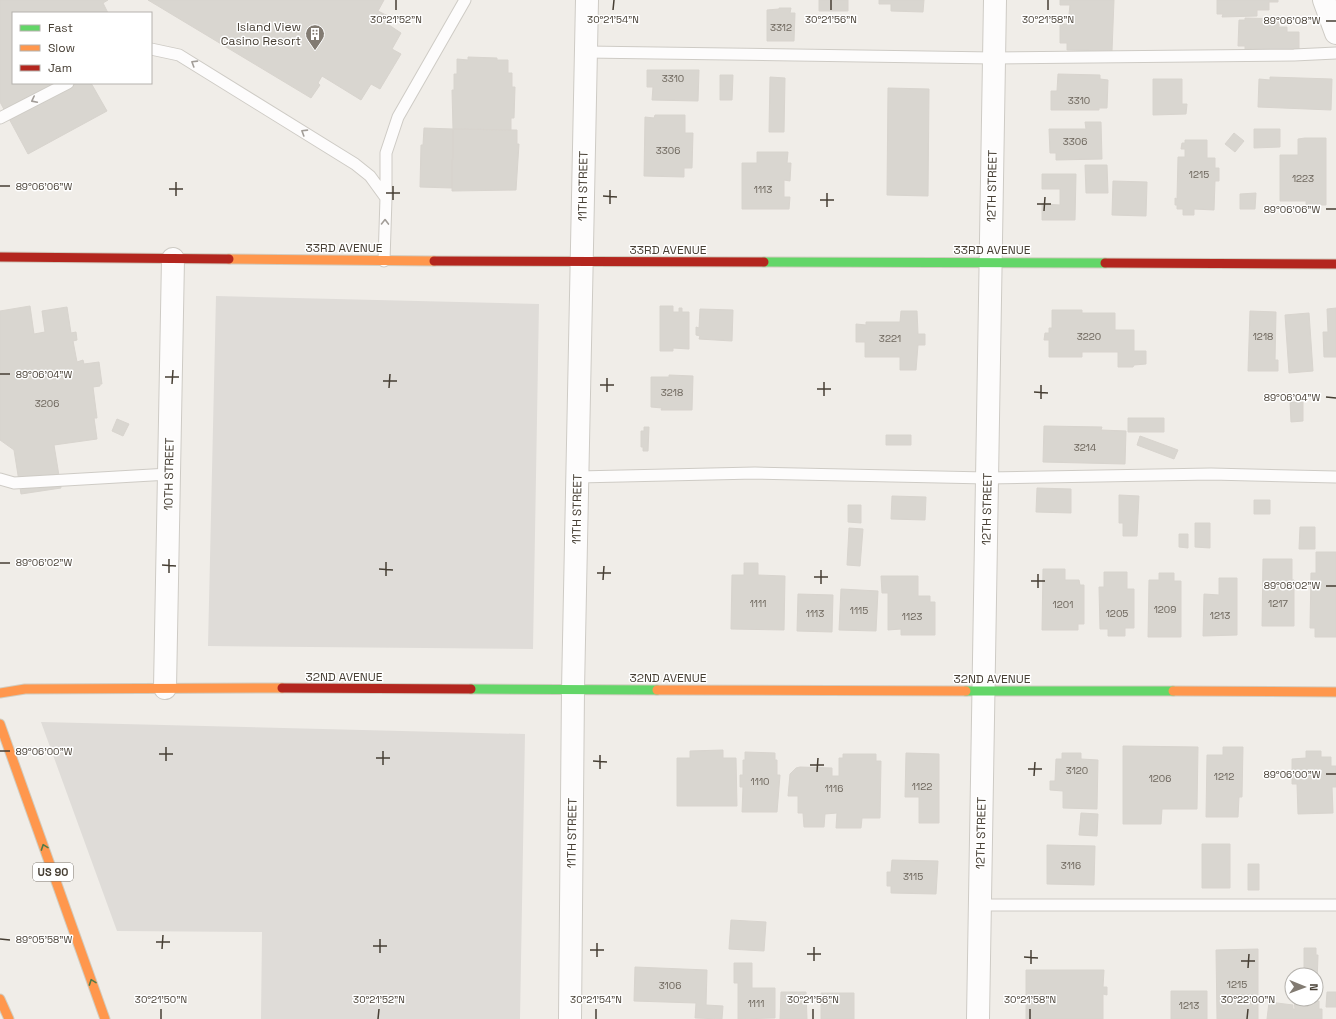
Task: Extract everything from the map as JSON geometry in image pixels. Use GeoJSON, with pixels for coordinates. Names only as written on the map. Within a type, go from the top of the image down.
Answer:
{"type":"FeatureCollection","features":[{"type":"Feature","properties":{"kind":"street","name":"11TH STREET"},"geometry":{"type":"LineString","coordinates":[[570,1019],[573,690],[586,0]]}},
{"type":"Feature","properties":{"kind":"street","name":"12TH STREET"},"geometry":{"type":"LineString","coordinates":[[978,1019],[995,0]]}},
{"type":"Feature","properties":{"kind":"street"},"geometry":{"type":"LineString","coordinates":[[1324,0],[1336,33]]}},
{"type":"Feature","properties":{"kind":"street","name":"33RD AVENUE"},"geometry":{"type":"LineString","coordinates":[[0,257],[384,261],[1336,264]]}},
{"type":"Feature","properties":{"kind":"street","name":"10TH STREET"},"geometry":{"type":"LineString","coordinates":[[166,688],[173,259]]}},
{"type":"Feature","properties":{"kind":"street","name":"32ND AVENUE"},"geometry":{"type":"LineString","coordinates":[[0,693],[25,689],[166,688],[984,692],[1336,692]]}},
{"type":"Feature","properties":{"kind":"street","name":"US 90"},"geometry":{"type":"LineString","coordinates":[[0,724],[105,1019]]}},
{"type":"Feature","properties":{"kind":"street"},"geometry":{"type":"LineString","coordinates":[[0,999],[9,1019]]}},
{"type":"Feature","properties":{"kind":"lane"},"geometry":{"type":"LineString","coordinates":[[384,261],[386,153],[398,117],[465,0]]}},
{"type":"Feature","properties":{"kind":"lane"},"geometry":{"type":"LineString","coordinates":[[152,48],[179,55],[354,164],[370,176],[386,198]]}},
{"type":"Feature","properties":{"kind":"lane"},"geometry":{"type":"LineString","coordinates":[[586,52],[994,58],[1294,55],[1336,53]]}},
{"type":"Feature","properties":{"kind":"lane"},"geometry":{"type":"LineString","coordinates":[[0,118],[66,84]]}},
{"type":"Feature","properties":{"kind":"lane"},"geometry":{"type":"LineString","coordinates":[[578,477],[755,473],[987,478],[1211,474],[1336,477]]}},
{"type":"Feature","properties":{"kind":"lane"},"geometry":{"type":"LineString","coordinates":[[0,479],[14,483],[169,474]]}},
{"type":"Feature","properties":{"kind":"lane"},"geometry":{"type":"LineString","coordinates":[[980,905],[1336,905]]}},
{"type":"Feature","properties":{"kind":"shaded area"},"geometry":{"type":"Polygon","coordinates":[[[216,296],[539,304],[533,649],[208,646],[216,296]]]}},
{"type":"Feature","properties":{"kind":"shaded area"},"geometry":{"type":"Polygon","coordinates":[[[41,722],[525,734],[520,1019],[261,1019],[262,932],[117,931],[41,722]]]}},
{"type":"Feature","properties":{"kind":"building"},"geometry":{"type":"Polygon","coordinates":[[[0,0],[108,0],[103,3],[108,12],[12,12],[12,84],[92,84],[107,111],[28,154],[0,102],[0,0]]]}},
{"type":"Feature","properties":{"kind":"building","name":"Island View Casino Resort"},"geometry":{"type":"Polygon","coordinates":[[[148,0],[384,0],[378,11],[390,17],[386,23],[401,33],[392,49],[401,54],[380,89],[371,84],[361,100],[322,76],[318,83],[320,85],[311,98],[148,0]]]}},
{"type":"Feature","properties":{"kind":"building"},"geometry":{"type":"Polygon","coordinates":[[[819,0],[848,0],[848,11],[819,11],[819,0]]]}},
{"type":"Feature","properties":{"kind":"building"},"geometry":{"type":"Polygon","coordinates":[[[879,0],[924,0],[923,12],[891,11],[891,4],[879,4],[879,0]]]}},
{"type":"Feature","properties":{"kind":"building"},"geometry":{"type":"Polygon","coordinates":[[[1060,0],[1114,0],[1112,51],[1067,50],[1067,43],[1060,43],[1060,24],[1068,24],[1070,5],[1060,5],[1060,0]]]}},
{"type":"Feature","properties":{"kind":"building"},"geometry":{"type":"Polygon","coordinates":[[[1217,0],[1278,0],[1278,2],[1269,2],[1269,10],[1257,10],[1257,16],[1222,17],[1223,14],[1217,14],[1217,0]]]}},
{"type":"Feature","properties":{"kind":"building"},"geometry":{"type":"Polygon","coordinates":[[[791,8],[790,13],[795,13],[794,41],[767,41],[767,10],[791,8]]]}},
{"type":"Feature","properties":{"kind":"building"},"geometry":{"type":"Polygon","coordinates":[[[1245,18],[1279,19],[1279,27],[1287,27],[1287,32],[1299,32],[1299,50],[1245,49],[1245,46],[1238,46],[1239,20],[1245,20],[1245,18]]]}},
{"type":"Feature","properties":{"kind":"building"},"geometry":{"type":"Polygon","coordinates":[[[468,57],[508,60],[508,73],[512,73],[512,87],[515,87],[514,118],[511,118],[511,130],[453,129],[452,90],[454,90],[454,74],[457,74],[457,59],[468,60],[468,57]]]}},
{"type":"Feature","properties":{"kind":"building"},"geometry":{"type":"Polygon","coordinates":[[[647,70],[699,70],[698,101],[652,100],[653,87],[647,87],[647,70]]]}},
{"type":"Feature","properties":{"kind":"building"},"geometry":{"type":"Polygon","coordinates":[[[1058,74],[1100,75],[1100,79],[1108,80],[1107,108],[1099,108],[1099,110],[1051,110],[1051,91],[1057,91],[1058,74]]]}},
{"type":"Feature","properties":{"kind":"building"},"geometry":{"type":"Polygon","coordinates":[[[720,75],[733,75],[732,100],[720,100],[720,75]]]}},
{"type":"Feature","properties":{"kind":"building"},"geometry":{"type":"Polygon","coordinates":[[[770,77],[785,78],[784,132],[769,132],[770,77]]]}},
{"type":"Feature","properties":{"kind":"building"},"geometry":{"type":"Polygon","coordinates":[[[1270,77],[1332,79],[1331,110],[1258,107],[1259,79],[1270,80],[1270,77]]]}},
{"type":"Feature","properties":{"kind":"building"},"geometry":{"type":"Polygon","coordinates":[[[1153,79],[1182,79],[1182,104],[1187,104],[1186,114],[1153,115],[1153,79]]]}},
{"type":"Feature","properties":{"kind":"building"},"geometry":{"type":"Polygon","coordinates":[[[888,88],[929,89],[928,196],[887,195],[888,88]]]}},
{"type":"Feature","properties":{"kind":"building"},"geometry":{"type":"Polygon","coordinates":[[[655,115],[685,115],[685,133],[693,133],[692,168],[684,168],[684,177],[644,176],[645,117],[654,118],[655,115]]]}},
{"type":"Feature","properties":{"kind":"building"},"geometry":{"type":"Polygon","coordinates":[[[1085,122],[1101,122],[1102,159],[1056,160],[1056,153],[1050,153],[1049,129],[1086,129],[1085,122]]]}},
{"type":"Feature","properties":{"kind":"building"},"geometry":{"type":"Polygon","coordinates":[[[424,128],[453,129],[452,188],[420,187],[421,145],[423,145],[424,128]]]}},
{"type":"Feature","properties":{"kind":"building"},"geometry":{"type":"Polygon","coordinates":[[[453,129],[517,130],[517,144],[519,144],[516,190],[452,191],[453,129]]]}},
{"type":"Feature","properties":{"kind":"building"},"geometry":{"type":"Polygon","coordinates":[[[1254,129],[1280,129],[1280,147],[1254,148],[1254,129]]]}},
{"type":"Feature","properties":{"kind":"building"},"geometry":{"type":"Polygon","coordinates":[[[1234,133],[1244,141],[1235,152],[1225,144],[1234,133]]]}},
{"type":"Feature","properties":{"kind":"building"},"geometry":{"type":"Polygon","coordinates":[[[1326,138],[1326,205],[1306,205],[1306,201],[1280,201],[1280,155],[1298,155],[1298,139],[1326,138]]]}},
{"type":"Feature","properties":{"kind":"building"},"geometry":{"type":"Polygon","coordinates":[[[1185,140],[1207,140],[1207,158],[1215,158],[1215,168],[1219,168],[1219,181],[1215,181],[1214,210],[1194,209],[1194,215],[1183,215],[1183,209],[1177,209],[1177,205],[1175,205],[1175,198],[1177,199],[1178,157],[1185,157],[1185,149],[1181,149],[1182,143],[1185,143],[1185,140]]]}},
{"type":"Feature","properties":{"kind":"building"},"geometry":{"type":"Polygon","coordinates":[[[757,152],[788,152],[787,163],[791,163],[790,181],[784,180],[784,197],[790,197],[789,209],[742,209],[742,163],[757,163],[757,152]]]}},
{"type":"Feature","properties":{"kind":"building"},"geometry":{"type":"Polygon","coordinates":[[[1085,165],[1107,165],[1108,193],[1086,193],[1085,165]]]}},
{"type":"Feature","properties":{"kind":"building"},"geometry":{"type":"Polygon","coordinates":[[[1042,174],[1076,174],[1075,220],[1042,220],[1042,204],[1060,205],[1060,189],[1042,189],[1042,174]]]}},
{"type":"Feature","properties":{"kind":"building"},"geometry":{"type":"Polygon","coordinates":[[[1113,181],[1147,182],[1146,216],[1112,215],[1113,181]]]}},
{"type":"Feature","properties":{"kind":"building"},"geometry":{"type":"Polygon","coordinates":[[[1256,193],[1255,209],[1240,209],[1240,194],[1256,193]]]}},
{"type":"Feature","properties":{"kind":"building"},"geometry":{"type":"Polygon","coordinates":[[[30,306],[34,334],[45,332],[42,311],[67,307],[71,333],[76,332],[77,340],[73,341],[77,362],[83,360],[84,364],[99,362],[102,384],[100,384],[100,386],[93,387],[97,418],[94,418],[97,439],[54,445],[61,488],[21,494],[14,450],[0,440],[0,311],[30,306]]]}},
{"type":"Feature","properties":{"kind":"building"},"geometry":{"type":"Polygon","coordinates":[[[660,306],[673,306],[673,312],[679,312],[679,308],[682,308],[682,312],[689,312],[689,349],[673,348],[673,351],[660,351],[660,306]]]}},
{"type":"Feature","properties":{"kind":"building"},"geometry":{"type":"Polygon","coordinates":[[[1336,308],[1336,357],[1324,357],[1323,332],[1328,332],[1327,309],[1336,308]]]}},
{"type":"Feature","properties":{"kind":"building"},"geometry":{"type":"Polygon","coordinates":[[[700,309],[733,310],[732,341],[699,339],[700,336],[696,335],[696,327],[699,328],[700,309]]]}},
{"type":"Feature","properties":{"kind":"building"},"geometry":{"type":"Polygon","coordinates":[[[1052,310],[1082,310],[1082,313],[1115,313],[1115,330],[1134,330],[1134,351],[1146,351],[1146,364],[1134,365],[1133,367],[1118,367],[1118,352],[1082,352],[1082,357],[1049,357],[1049,340],[1044,340],[1045,333],[1049,333],[1049,328],[1052,328],[1052,310]]]}},
{"type":"Feature","properties":{"kind":"building"},"geometry":{"type":"Polygon","coordinates":[[[901,311],[917,311],[918,334],[925,334],[925,345],[918,345],[916,370],[900,370],[900,357],[865,357],[865,342],[856,342],[856,324],[866,325],[866,322],[900,322],[901,311]]]}},
{"type":"Feature","properties":{"kind":"building"},"geometry":{"type":"Polygon","coordinates":[[[1250,311],[1276,312],[1275,360],[1278,360],[1278,371],[1248,371],[1250,311]]]}},
{"type":"Feature","properties":{"kind":"building"},"geometry":{"type":"Polygon","coordinates":[[[1309,313],[1313,371],[1289,373],[1285,315],[1309,313]]]}},
{"type":"Feature","properties":{"kind":"building"},"geometry":{"type":"Polygon","coordinates":[[[669,375],[693,376],[692,410],[661,410],[662,408],[651,407],[651,377],[669,377],[669,375]]]}},
{"type":"Feature","properties":{"kind":"building"},"geometry":{"type":"Polygon","coordinates":[[[1290,402],[1303,402],[1303,421],[1291,422],[1290,402]]]}},
{"type":"Feature","properties":{"kind":"building"},"geometry":{"type":"Polygon","coordinates":[[[1128,418],[1164,418],[1164,432],[1128,432],[1128,418]]]}},
{"type":"Feature","properties":{"kind":"building"},"geometry":{"type":"Polygon","coordinates":[[[117,419],[129,424],[123,436],[112,431],[117,419]]]}},
{"type":"Feature","properties":{"kind":"building"},"geometry":{"type":"Polygon","coordinates":[[[1044,426],[1102,427],[1101,430],[1126,431],[1125,464],[1043,462],[1044,426]]]}},
{"type":"Feature","properties":{"kind":"building"},"geometry":{"type":"Polygon","coordinates":[[[644,427],[649,427],[648,451],[643,451],[643,447],[641,447],[641,431],[644,431],[644,427]]]}},
{"type":"Feature","properties":{"kind":"building"},"geometry":{"type":"Polygon","coordinates":[[[886,435],[911,435],[911,445],[886,445],[886,435]]]}},
{"type":"Feature","properties":{"kind":"building"},"geometry":{"type":"Polygon","coordinates":[[[1140,436],[1178,450],[1174,459],[1137,445],[1140,436]]]}},
{"type":"Feature","properties":{"kind":"building"},"geometry":{"type":"Polygon","coordinates":[[[1037,488],[1071,489],[1071,513],[1036,512],[1037,488]]]}},
{"type":"Feature","properties":{"kind":"building"},"geometry":{"type":"Polygon","coordinates":[[[1119,495],[1139,496],[1137,536],[1123,536],[1123,523],[1119,523],[1119,495]]]}},
{"type":"Feature","properties":{"kind":"building"},"geometry":{"type":"Polygon","coordinates":[[[892,496],[926,497],[925,520],[891,519],[892,496]]]}},
{"type":"Feature","properties":{"kind":"building"},"geometry":{"type":"Polygon","coordinates":[[[1254,500],[1270,500],[1270,514],[1254,514],[1254,500]]]}},
{"type":"Feature","properties":{"kind":"building"},"geometry":{"type":"Polygon","coordinates":[[[848,505],[861,505],[861,523],[848,522],[848,505]]]}},
{"type":"Feature","properties":{"kind":"building"},"geometry":{"type":"Polygon","coordinates":[[[1195,523],[1210,523],[1210,548],[1195,547],[1195,523]]]}},
{"type":"Feature","properties":{"kind":"building"},"geometry":{"type":"Polygon","coordinates":[[[1300,527],[1315,527],[1315,549],[1299,549],[1300,527]]]}},
{"type":"Feature","properties":{"kind":"building"},"geometry":{"type":"Polygon","coordinates":[[[849,528],[863,529],[860,566],[847,565],[849,528]]]}},
{"type":"Feature","properties":{"kind":"building"},"geometry":{"type":"Polygon","coordinates":[[[1179,534],[1188,534],[1188,548],[1179,547],[1179,534]]]}},
{"type":"Feature","properties":{"kind":"building"},"geometry":{"type":"Polygon","coordinates":[[[1316,552],[1336,552],[1336,637],[1315,637],[1315,628],[1310,628],[1311,573],[1316,573],[1316,552]]]}},
{"type":"Feature","properties":{"kind":"building"},"geometry":{"type":"Polygon","coordinates":[[[1263,559],[1292,559],[1292,580],[1294,580],[1294,626],[1262,626],[1263,559]]]}},
{"type":"Feature","properties":{"kind":"building"},"geometry":{"type":"Polygon","coordinates":[[[744,563],[758,563],[758,575],[785,576],[784,630],[731,629],[732,575],[744,575],[744,563]]]}},
{"type":"Feature","properties":{"kind":"building"},"geometry":{"type":"Polygon","coordinates":[[[1043,569],[1065,569],[1065,580],[1079,580],[1080,585],[1084,585],[1084,624],[1078,624],[1078,630],[1042,630],[1043,569]]]}},
{"type":"Feature","properties":{"kind":"building"},"geometry":{"type":"Polygon","coordinates":[[[1104,572],[1127,572],[1127,589],[1134,589],[1134,628],[1125,628],[1125,636],[1108,636],[1108,629],[1100,629],[1099,587],[1104,587],[1104,572]]]}},
{"type":"Feature","properties":{"kind":"building"},"geometry":{"type":"Polygon","coordinates":[[[1159,573],[1174,573],[1174,581],[1181,581],[1181,637],[1148,637],[1149,580],[1159,580],[1159,573]]]}},
{"type":"Feature","properties":{"kind":"building"},"geometry":{"type":"Polygon","coordinates":[[[881,576],[918,576],[918,596],[930,596],[930,602],[935,602],[935,635],[901,635],[901,629],[888,630],[888,593],[882,593],[881,576]]]}},
{"type":"Feature","properties":{"kind":"building"},"geometry":{"type":"Polygon","coordinates":[[[1219,578],[1237,578],[1237,635],[1203,636],[1204,594],[1219,595],[1219,578]]]}},
{"type":"Feature","properties":{"kind":"building"},"geometry":{"type":"Polygon","coordinates":[[[841,589],[878,591],[876,631],[839,630],[841,589]]]}},
{"type":"Feature","properties":{"kind":"building"},"geometry":{"type":"Polygon","coordinates":[[[798,594],[833,595],[832,632],[797,631],[798,594]]]}},
{"type":"Feature","properties":{"kind":"building"},"geometry":{"type":"Polygon","coordinates":[[[1123,746],[1198,747],[1197,809],[1162,809],[1161,824],[1123,824],[1123,746]]]}},
{"type":"Feature","properties":{"kind":"building"},"geometry":{"type":"Polygon","coordinates":[[[1223,747],[1243,747],[1242,797],[1239,797],[1238,817],[1206,817],[1207,755],[1223,755],[1223,747]]]}},
{"type":"Feature","properties":{"kind":"building"},"geometry":{"type":"Polygon","coordinates":[[[723,750],[723,758],[736,758],[737,806],[677,806],[677,758],[690,758],[690,751],[723,750]]]}},
{"type":"Feature","properties":{"kind":"building"},"geometry":{"type":"Polygon","coordinates":[[[1306,751],[1321,751],[1321,757],[1331,757],[1331,766],[1336,766],[1336,787],[1332,787],[1333,813],[1298,814],[1297,784],[1292,784],[1292,759],[1306,758],[1306,751]]]}},
{"type":"Feature","properties":{"kind":"building"},"geometry":{"type":"Polygon","coordinates":[[[745,752],[775,753],[775,760],[777,760],[777,775],[780,775],[777,812],[742,812],[743,787],[740,787],[740,775],[743,775],[743,760],[745,760],[745,752]]]}},
{"type":"Feature","properties":{"kind":"building"},"geometry":{"type":"Polygon","coordinates":[[[906,753],[939,754],[939,823],[919,823],[919,797],[905,797],[906,753]]]}},
{"type":"Feature","properties":{"kind":"building"},"geometry":{"type":"Polygon","coordinates":[[[1062,753],[1081,753],[1081,759],[1098,760],[1097,809],[1063,808],[1063,791],[1050,790],[1050,781],[1055,781],[1056,759],[1062,759],[1062,753]]]}},
{"type":"Feature","properties":{"kind":"building"},"geometry":{"type":"Polygon","coordinates":[[[843,754],[876,754],[876,761],[881,761],[880,818],[862,818],[861,828],[836,828],[837,813],[825,814],[824,827],[804,827],[803,813],[798,813],[798,796],[788,796],[790,774],[796,768],[800,767],[832,768],[832,776],[839,776],[839,758],[843,758],[843,754]]]}},
{"type":"Feature","properties":{"kind":"building"},"geometry":{"type":"Polygon","coordinates":[[[1081,813],[1098,814],[1097,836],[1079,835],[1081,813]]]}},
{"type":"Feature","properties":{"kind":"building"},"geometry":{"type":"Polygon","coordinates":[[[1202,844],[1230,844],[1230,888],[1202,888],[1202,844]]]}},
{"type":"Feature","properties":{"kind":"building"},"geometry":{"type":"Polygon","coordinates":[[[1047,845],[1095,846],[1094,885],[1047,884],[1047,845]]]}},
{"type":"Feature","properties":{"kind":"building"},"geometry":{"type":"Polygon","coordinates":[[[892,860],[938,861],[936,894],[891,893],[891,886],[887,886],[887,872],[891,872],[892,860]]]}},
{"type":"Feature","properties":{"kind":"building"},"geometry":{"type":"Polygon","coordinates":[[[1248,864],[1259,864],[1259,890],[1248,890],[1248,864]]]}},
{"type":"Feature","properties":{"kind":"building"},"geometry":{"type":"Polygon","coordinates":[[[731,920],[766,922],[764,951],[729,949],[731,920]]]}},
{"type":"Feature","properties":{"kind":"building"},"geometry":{"type":"Polygon","coordinates":[[[1304,948],[1316,948],[1316,955],[1318,955],[1318,967],[1304,967],[1304,948]]]}},
{"type":"Feature","properties":{"kind":"building"},"geometry":{"type":"Polygon","coordinates":[[[1258,949],[1258,1019],[1217,1019],[1216,950],[1258,949]]]}},
{"type":"Feature","properties":{"kind":"building"},"geometry":{"type":"Polygon","coordinates":[[[734,963],[752,963],[752,988],[775,988],[775,1018],[738,1019],[738,983],[734,983],[734,963]]]}},
{"type":"Feature","properties":{"kind":"building"},"geometry":{"type":"Polygon","coordinates":[[[635,967],[707,970],[706,1005],[723,1006],[722,1019],[695,1018],[696,1003],[634,1001],[635,967]]]}},
{"type":"Feature","properties":{"kind":"building"},"geometry":{"type":"Polygon","coordinates":[[[1026,970],[1104,970],[1103,987],[1107,987],[1107,995],[1103,994],[1103,1019],[1026,1019],[1026,970]]]}},
{"type":"Feature","properties":{"kind":"building"},"geometry":{"type":"Polygon","coordinates":[[[1171,991],[1207,991],[1207,1019],[1171,1019],[1171,991]]]}},
{"type":"Feature","properties":{"kind":"building"},"geometry":{"type":"Polygon","coordinates":[[[781,992],[806,992],[807,1019],[780,1019],[781,992]]]}},
{"type":"Feature","properties":{"kind":"building"},"geometry":{"type":"Polygon","coordinates":[[[1327,992],[1336,992],[1336,1007],[1326,1007],[1327,992]]]}},
{"type":"Feature","properties":{"kind":"building"},"geometry":{"type":"Polygon","coordinates":[[[821,993],[854,993],[854,1019],[821,1019],[821,993]]]}},
{"type":"Feature","properties":{"kind":"building"},"geometry":{"type":"Polygon","coordinates":[[[1269,1002],[1284,1004],[1284,1007],[1293,1007],[1293,1009],[1295,1009],[1295,1007],[1319,1007],[1319,1009],[1322,1009],[1322,1019],[1267,1019],[1269,1002]]]}},
{"type":"Feature","properties":{"kind":"traffic: fast"},"geometry":{"type":"LineString","coordinates":[[764,262],[1105,263]]}},
{"type":"Feature","properties":{"kind":"traffic: fast"},"geometry":{"type":"LineString","coordinates":[[471,689],[657,690]]}},
{"type":"Feature","properties":{"kind":"traffic: fast"},"geometry":{"type":"LineString","coordinates":[[966,691],[1173,691]]}},
{"type":"Feature","properties":{"kind":"traffic: slow"},"geometry":{"type":"LineString","coordinates":[[229,259],[434,261]]}},
{"type":"Feature","properties":{"kind":"traffic: slow"},"geometry":{"type":"LineString","coordinates":[[0,693],[25,689],[282,688]]}},
{"type":"Feature","properties":{"kind":"traffic: slow"},"geometry":{"type":"LineString","coordinates":[[657,690],[966,691]]}},
{"type":"Feature","properties":{"kind":"traffic: slow"},"geometry":{"type":"LineString","coordinates":[[1173,691],[1336,692]]}},
{"type":"Feature","properties":{"kind":"traffic: slow"},"geometry":{"type":"LineString","coordinates":[[0,724],[105,1019]]}},
{"type":"Feature","properties":{"kind":"traffic: slow"},"geometry":{"type":"LineString","coordinates":[[0,999],[9,1019]]}},
{"type":"Feature","properties":{"kind":"traffic: jam"},"geometry":{"type":"LineString","coordinates":[[0,257],[229,259]]}},
{"type":"Feature","properties":{"kind":"traffic: jam"},"geometry":{"type":"LineString","coordinates":[[434,261],[764,262]]}},
{"type":"Feature","properties":{"kind":"traffic: jam"},"geometry":{"type":"LineString","coordinates":[[1105,263],[1336,264]]}},
{"type":"Feature","properties":{"kind":"traffic: jam"},"geometry":{"type":"LineString","coordinates":[[282,688],[471,689]]}},
{"type":"Feature","properties":{"kind":"place","name":"Island View Casino Resort"},"geometry":{"type":"Point","coordinates":[315,51]}}]}
